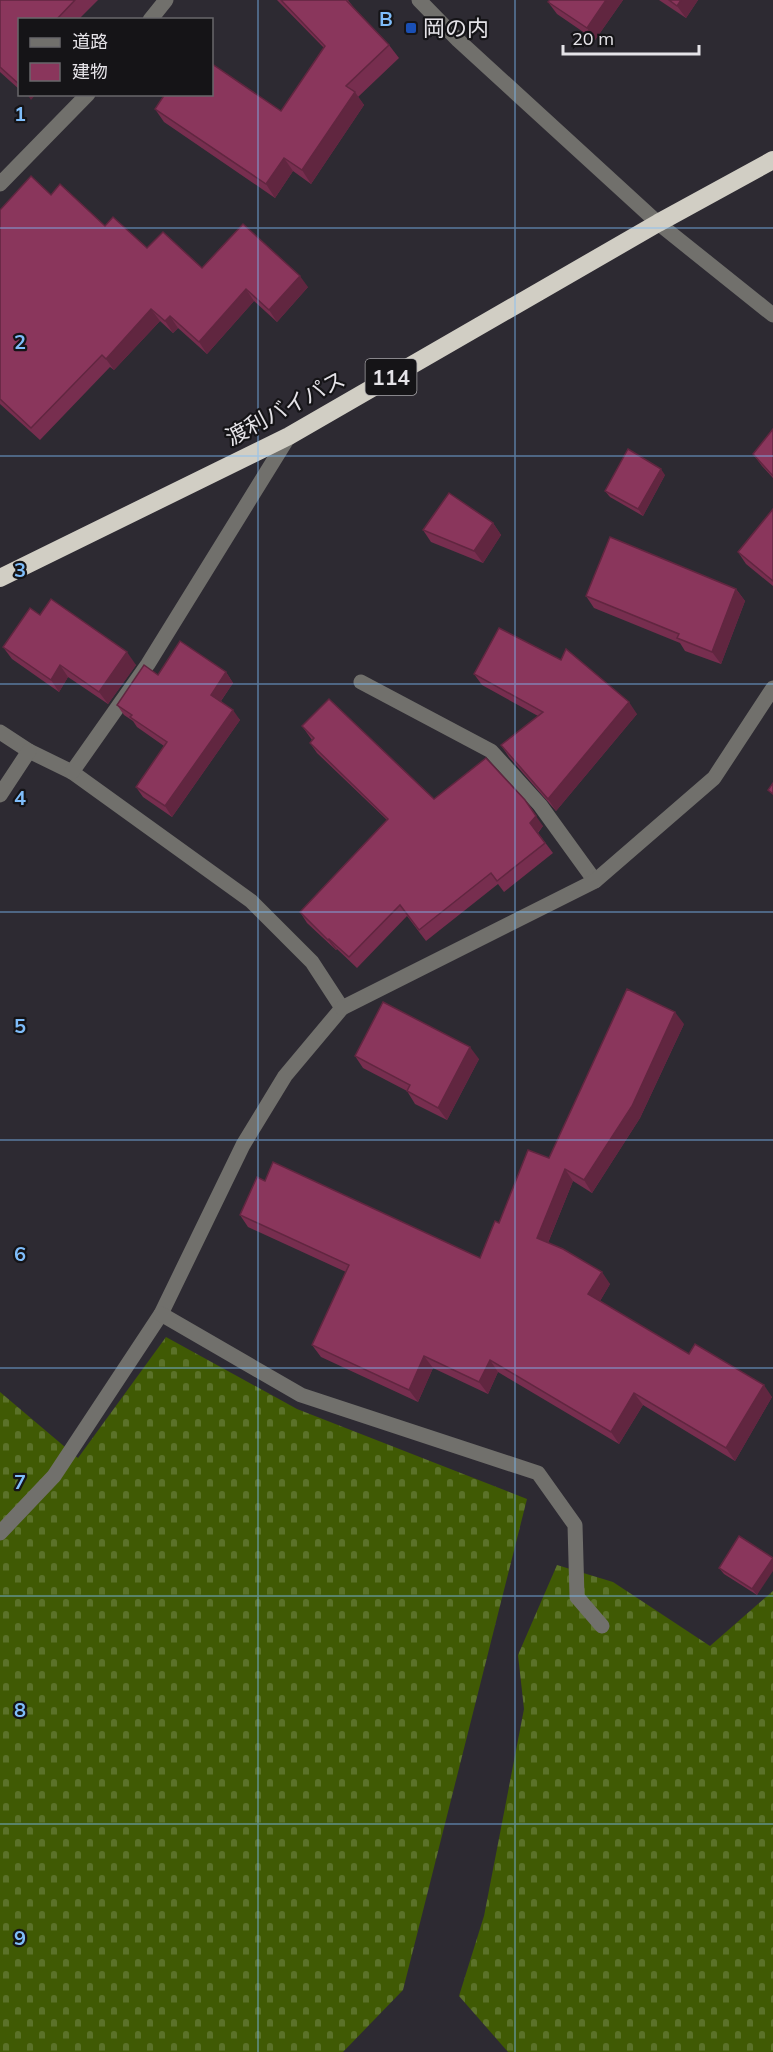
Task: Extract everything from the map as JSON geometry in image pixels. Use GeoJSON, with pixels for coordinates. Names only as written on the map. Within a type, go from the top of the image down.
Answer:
{"type":"FeatureCollection","features":[{"type":"Feature","properties":{"kind":"highway","name":"渡利バイパス"},"geometry":{"type":"LineString","coordinates":[[0,578],[289,436],[658,223],[773,160]]}},
{"type":"Feature","properties":{"kind":"street"},"geometry":{"type":"LineString","coordinates":[[152,18],[166,0]]}},
{"type":"Feature","properties":{"kind":"street"},"geometry":{"type":"LineString","coordinates":[[419,0],[458,40],[658,223],[773,315]]}},
{"type":"Feature","properties":{"kind":"street"},"geometry":{"type":"LineString","coordinates":[[0,184],[86,96]]}},
{"type":"Feature","properties":{"kind":"street"},"geometry":{"type":"LineString","coordinates":[[72,772],[148,664],[289,436]]}},
{"type":"Feature","properties":{"kind":"street"},"geometry":{"type":"LineString","coordinates":[[361,682],[491,751],[540,805],[595,881]]}},
{"type":"Feature","properties":{"kind":"street"},"geometry":{"type":"LineString","coordinates":[[0,1533],[54,1476],[161,1314],[243,1145],[285,1076],[342,1008],[595,881],[714,778],[773,688]]}},
{"type":"Feature","properties":{"kind":"street"},"geometry":{"type":"LineString","coordinates":[[0,732],[29,751],[72,772],[250,901],[312,962],[342,1008]]}},
{"type":"Feature","properties":{"kind":"street"},"geometry":{"type":"LineString","coordinates":[[0,795],[29,751]]}},
{"type":"Feature","properties":{"kind":"street"},"geometry":{"type":"LineString","coordinates":[[161,1314],[301,1395],[538,1473],[575,1526],[577,1597],[602,1626]]}},
{"type":"Feature","properties":{"kind":"green space"},"geometry":{"type":"Polygon","coordinates":[[[166,1337],[297,1409],[527,1499],[403,1990],[343,2052],[0,2052],[0,1392],[78,1458],[166,1337]]]}},
{"type":"Feature","properties":{"kind":"green space"},"geometry":{"type":"Polygon","coordinates":[[[557,1565],[613,1582],[710,1646],[773,1591],[773,2052],[508,2052],[459,1996],[484,1916],[524,1709],[518,1655],[557,1565]]]}},
{"type":"Feature","properties":{"kind":"building"},"geometry":{"type":"Polygon","coordinates":[[[0,0],[75,0],[58,18],[18,18],[18,83],[0,67],[0,0]]]}},
{"type":"Feature","properties":{"kind":"building"},"geometry":{"type":"Polygon","coordinates":[[[281,0],[346,0],[389,45],[346,86],[355,92],[302,170],[284,158],[266,184],[155,109],[164,96],[213,96],[213,65],[281,111],[325,46],[281,0]]]}},
{"type":"Feature","properties":{"kind":"building"},"geometry":{"type":"Polygon","coordinates":[[[550,0],[606,0],[587,28],[548,2],[550,0]]]}},
{"type":"Feature","properties":{"kind":"building"},"geometry":{"type":"Polygon","coordinates":[[[669,0],[681,0],[677,6],[669,0]]]}},
{"type":"Feature","properties":{"kind":"building"},"geometry":{"type":"Polygon","coordinates":[[[31,176],[51,195],[60,184],[105,226],[113,217],[147,248],[163,232],[202,268],[243,224],[300,276],[269,310],[246,289],[199,342],[170,316],[165,321],[151,309],[106,359],[102,355],[31,428],[0,399],[0,210],[31,176]]]}},
{"type":"Feature","properties":{"kind":"building"},"geometry":{"type":"Polygon","coordinates":[[[773,429],[773,476],[753,454],[773,429]]]}},
{"type":"Feature","properties":{"kind":"building"},"geometry":{"type":"Polygon","coordinates":[[[628,449],[661,469],[638,509],[605,491],[628,449]]]}},
{"type":"Feature","properties":{"kind":"building"},"geometry":{"type":"Polygon","coordinates":[[[449,493],[493,523],[474,551],[423,530],[449,493]]]}},
{"type":"Feature","properties":{"kind":"building"},"geometry":{"type":"Polygon","coordinates":[[[773,509],[773,581],[738,552],[773,509]]]}},
{"type":"Feature","properties":{"kind":"building"},"geometry":{"type":"Polygon","coordinates":[[[610,537],[736,589],[712,652],[677,638],[679,634],[586,596],[610,537]]]}},
{"type":"Feature","properties":{"kind":"building"},"geometry":{"type":"Polygon","coordinates":[[[51,599],[127,652],[99,692],[60,665],[51,680],[3,647],[30,608],[40,615],[51,599]]]}},
{"type":"Feature","properties":{"kind":"building"},"geometry":{"type":"Polygon","coordinates":[[[499,628],[561,660],[566,649],[629,702],[548,799],[501,745],[543,712],[474,674],[499,628]]]}},
{"type":"Feature","properties":{"kind":"building"},"geometry":{"type":"Polygon","coordinates":[[[180,641],[226,672],[211,695],[233,710],[165,806],[136,787],[167,742],[130,717],[132,715],[117,705],[144,665],[158,675],[180,641]]]}},
{"type":"Feature","properties":{"kind":"building"},"geometry":{"type":"Polygon","coordinates":[[[329,699],[434,799],[486,758],[525,800],[536,816],[530,823],[545,843],[497,881],[491,873],[419,930],[400,905],[349,957],[300,912],[388,819],[310,743],[314,738],[302,726],[329,699]]]}},
{"type":"Feature","properties":{"kind":"building"},"geometry":{"type":"Polygon","coordinates":[[[773,783],[773,794],[768,790],[773,783]]]}},
{"type":"Feature","properties":{"kind":"building"},"geometry":{"type":"Polygon","coordinates":[[[627,989],[675,1012],[632,1106],[584,1180],[565,1169],[537,1238],[563,1249],[602,1272],[588,1294],[689,1354],[695,1344],[764,1385],[726,1448],[634,1393],[611,1432],[490,1360],[479,1382],[424,1356],[409,1390],[312,1345],[349,1265],[240,1215],[257,1177],[265,1181],[273,1162],[480,1258],[495,1221],[499,1223],[528,1150],[549,1158],[627,989]]]}},
{"type":"Feature","properties":{"kind":"building"},"geometry":{"type":"Polygon","coordinates":[[[383,1002],[470,1047],[438,1108],[407,1091],[410,1085],[355,1056],[383,1002]]]}},
{"type":"Feature","properties":{"kind":"building"},"geometry":{"type":"Polygon","coordinates":[[[739,1536],[773,1558],[752,1589],[719,1568],[739,1536]]]}},
{"type":"Feature","properties":{"kind":"place","name":"岡の内"},"geometry":{"type":"Point","coordinates":[411,28]}}]}
